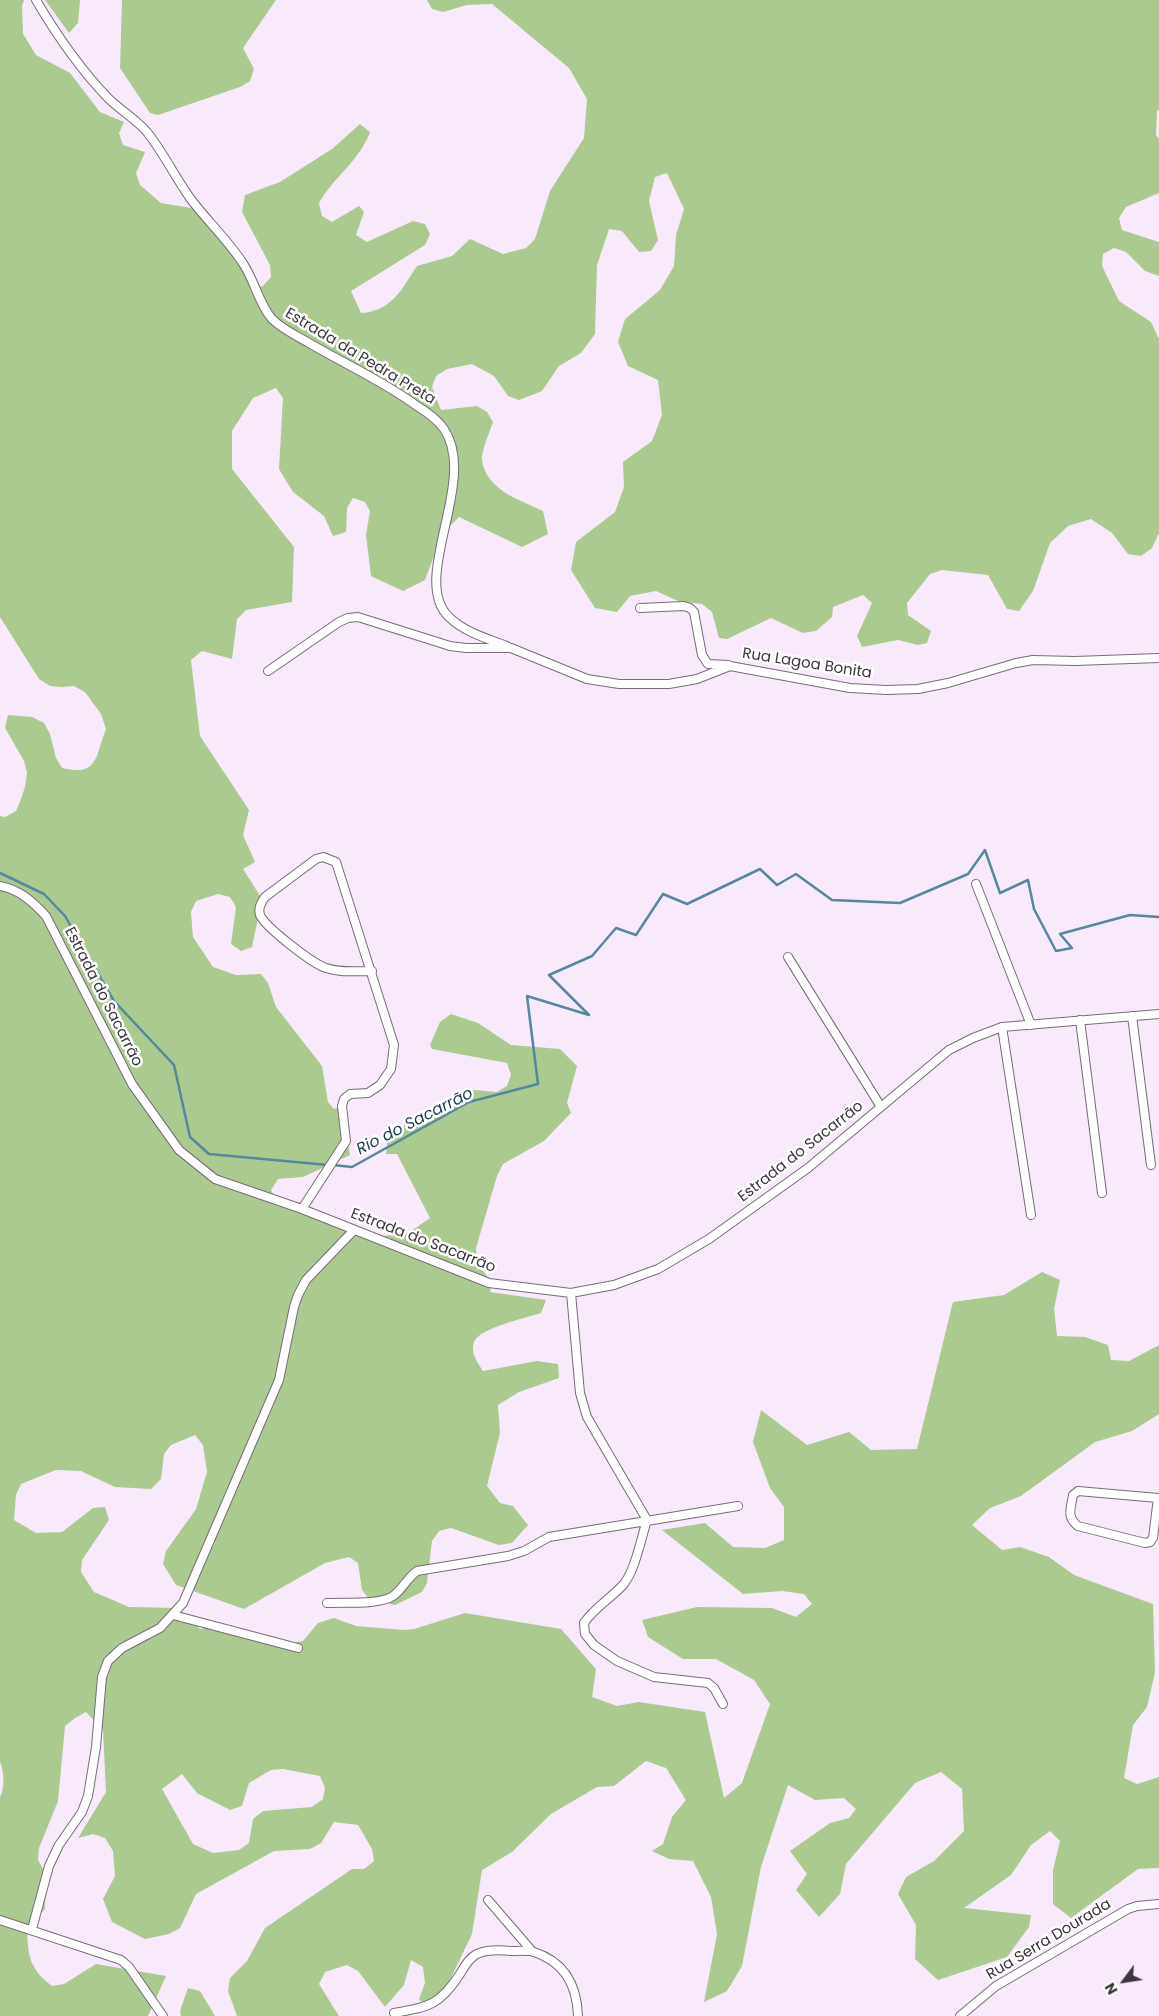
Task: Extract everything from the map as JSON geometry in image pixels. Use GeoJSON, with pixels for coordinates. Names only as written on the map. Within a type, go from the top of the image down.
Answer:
{"type":"FeatureCollection","features":[{"type":"Feature","properties":{"kind":"street","name":"Estrada da Pedra Preta"},"geometry":{"type":"LineString","coordinates":[[36,0],[57,34],[94,82],[147,133],[191,200],[244,264],[272,319],[293,334],[398,393],[432,416],[444,428],[454,457],[452,493],[438,563],[436,583],[440,604],[448,617],[462,626],[482,637],[511,648]]}},
{"type":"Feature","properties":{"kind":"street"},"geometry":{"type":"LineString","coordinates":[[640,608],[677,606],[690,608],[694,612],[704,661],[708,664],[730,666]]}},
{"type":"Feature","properties":{"kind":"street","name":"Rua Lagoa Bonita"},"geometry":{"type":"LineString","coordinates":[[268,671],[348,618],[358,617],[450,646],[511,648],[586,678],[618,684],[669,684],[697,679],[730,666],[850,688],[918,689],[948,684],[1016,663],[1032,660],[1075,661],[1159,658]]}},
{"type":"Feature","properties":{"kind":"street"},"geometry":{"type":"LineString","coordinates":[[302,1209],[346,1141],[342,1106],[344,1099],[350,1094],[368,1093],[380,1085],[391,1069],[394,1045],[372,971],[336,862],[323,857],[316,859],[265,897],[260,906],[260,916],[302,954],[324,968],[343,972],[372,971]]}},
{"type":"Feature","properties":{"kind":"street"},"geometry":{"type":"LineString","coordinates":[[976,884],[1031,1025]]}},
{"type":"Feature","properties":{"kind":"street","name":"Estrada do Sacarrão"},"geometry":{"type":"LineString","coordinates":[[0,886],[14,889],[31,900],[46,916],[132,1084],[179,1150],[215,1179],[302,1209],[489,1283],[570,1293],[614,1285],[649,1272],[700,1244],[808,1168],[949,1050],[973,1038],[1002,1028],[1159,1014]]}},
{"type":"Feature","properties":{"kind":"street"},"geometry":{"type":"LineString","coordinates":[[788,957],[881,1107]]}},
{"type":"Feature","properties":{"kind":"street"},"geometry":{"type":"LineString","coordinates":[[1132,1016],[1152,1165]]}},
{"type":"Feature","properties":{"kind":"street"},"geometry":{"type":"LineString","coordinates":[[1080,1020],[1102,1193]]}},
{"type":"Feature","properties":{"kind":"street"},"geometry":{"type":"LineString","coordinates":[[1002,1028],[1031,1215]]}},
{"type":"Feature","properties":{"kind":"street"},"geometry":{"type":"LineString","coordinates":[[32,1929],[49,1866],[59,1845],[82,1812],[88,1796],[96,1747],[102,1677],[108,1661],[122,1648],[160,1628],[183,1603],[279,1380],[298,1295],[306,1280],[354,1230]]}},
{"type":"Feature","properties":{"kind":"street"},"geometry":{"type":"LineString","coordinates":[[570,1293],[580,1393],[587,1417],[647,1520],[629,1576],[623,1585],[591,1613],[584,1623],[585,1634],[594,1644],[617,1661],[654,1677],[708,1683],[714,1688],[723,1704]]}},
{"type":"Feature","properties":{"kind":"street"},"geometry":{"type":"LineString","coordinates":[[1078,1491],[1159,1498],[1153,1538],[1150,1542],[1145,1543],[1078,1526],[1072,1521],[1070,1516],[1073,1495],[1078,1491]]}},
{"type":"Feature","properties":{"kind":"street"},"geometry":{"type":"LineString","coordinates":[[327,1603],[383,1600],[393,1596],[411,1575],[417,1571],[508,1556],[549,1537],[738,1506]]}},
{"type":"Feature","properties":{"kind":"street"},"geometry":{"type":"LineString","coordinates":[[173,1615],[298,1648]]}},
{"type":"Feature","properties":{"kind":"street"},"geometry":{"type":"LineString","coordinates":[[488,1900],[532,1952]]}},
{"type":"Feature","properties":{"kind":"street","name":"Rua Serra Dourada"},"geometry":{"type":"LineString","coordinates":[[960,2016],[996,1986],[1128,1909],[1137,1906],[1159,1904]]}},
{"type":"Feature","properties":{"kind":"street"},"geometry":{"type":"LineString","coordinates":[[0,1920],[32,1929],[126,1963],[163,2016]]}},
{"type":"Feature","properties":{"kind":"street"},"geometry":{"type":"LineString","coordinates":[[394,2013],[426,2006],[443,1997],[469,1962],[480,1953],[504,1950],[532,1952],[546,1958],[571,1980],[578,2001],[578,2016]]}},
{"type":"Feature","properties":{"kind":"green space"},"geometry":{"type":"Polygon","coordinates":[[[0,0],[24,0],[22,6],[23,34],[36,55],[70,73],[100,112],[124,122],[119,133],[123,145],[145,152],[136,173],[140,185],[161,203],[198,209],[209,216],[250,280],[262,287],[271,277],[270,265],[242,212],[245,195],[280,182],[332,149],[360,124],[370,132],[360,151],[331,185],[319,203],[322,216],[332,222],[359,206],[364,212],[356,235],[367,242],[413,221],[425,224],[430,234],[425,245],[351,291],[361,313],[381,308],[388,304],[395,298],[417,266],[452,256],[470,239],[503,254],[526,248],[535,239],[550,191],[584,138],[587,99],[569,68],[492,4],[467,5],[443,12],[432,9],[427,0],[1159,0],[1159,109],[1157,111],[1156,135],[1159,139],[1159,193],[1126,207],[1119,218],[1122,230],[1159,242],[1159,276],[1145,271],[1126,252],[1114,248],[1103,254],[1102,266],[1119,301],[1151,322],[1159,339],[1159,533],[1152,548],[1141,556],[1128,554],[1112,533],[1091,519],[1068,526],[1050,543],[1033,591],[1019,611],[1007,609],[988,575],[942,570],[930,574],[907,603],[908,615],[931,631],[927,643],[918,645],[898,640],[862,647],[857,636],[872,603],[863,595],[833,607],[832,617],[816,631],[803,633],[771,618],[727,639],[719,638],[712,612],[702,604],[678,601],[656,591],[630,596],[617,612],[595,608],[571,570],[576,542],[615,512],[624,487],[623,462],[652,441],[662,415],[658,380],[628,366],[618,342],[625,319],[660,290],[674,266],[676,235],[684,209],[667,173],[655,177],[649,201],[658,240],[651,251],[639,252],[622,231],[609,229],[597,265],[595,334],[581,353],[559,366],[542,391],[519,400],[508,396],[494,376],[472,364],[447,369],[436,376],[432,387],[441,410],[477,406],[487,412],[493,422],[482,456],[485,470],[490,479],[505,493],[543,511],[548,534],[522,547],[459,517],[442,534],[425,580],[403,591],[371,576],[366,535],[370,511],[365,502],[353,498],[347,508],[346,532],[333,536],[324,516],[293,492],[279,469],[283,398],[276,388],[253,398],[232,431],[232,469],[294,547],[292,602],[246,610],[237,619],[232,659],[202,651],[191,660],[200,736],[249,810],[243,835],[255,862],[243,869],[262,899],[252,947],[241,951],[231,944],[236,907],[230,897],[218,894],[196,901],[191,912],[193,937],[213,967],[236,975],[261,974],[268,983],[276,1007],[322,1066],[328,1102],[334,1109],[341,1107],[350,1155],[303,1177],[278,1179],[271,1190],[278,1202],[384,1236],[410,1232],[430,1218],[397,1154],[386,1154],[388,1136],[419,1116],[454,1105],[464,1089],[497,1092],[507,1086],[511,1075],[507,1063],[432,1049],[430,1045],[440,1022],[451,1014],[478,1023],[511,1045],[560,1049],[577,1066],[567,1103],[571,1113],[544,1141],[503,1164],[497,1176],[476,1248],[477,1262],[492,1283],[490,1292],[546,1300],[541,1313],[484,1332],[474,1342],[473,1346],[475,1358],[483,1371],[537,1361],[558,1364],[559,1378],[519,1392],[498,1405],[500,1433],[487,1486],[500,1503],[513,1506],[528,1525],[512,1543],[499,1545],[451,1528],[439,1531],[432,1541],[427,1583],[422,1592],[395,1605],[370,1600],[362,1590],[358,1563],[349,1557],[325,1563],[244,1609],[176,1585],[163,1564],[166,1551],[196,1509],[207,1472],[203,1445],[195,1435],[171,1445],[164,1454],[161,1479],[151,1489],[115,1487],[81,1471],[56,1470],[21,1484],[16,1495],[14,1520],[36,1533],[62,1532],[93,1508],[105,1507],[109,1520],[82,1560],[81,1572],[94,1592],[129,1607],[178,1608],[200,1629],[216,1625],[279,1645],[303,1641],[318,1623],[334,1618],[356,1626],[403,1630],[414,1629],[465,1613],[561,1629],[596,1669],[592,1697],[617,1706],[639,1702],[705,1712],[724,1798],[742,1783],[770,1704],[754,1680],[716,1659],[683,1659],[648,1637],[642,1620],[697,1607],[772,1608],[796,1617],[812,1604],[804,1594],[782,1591],[743,1594],[662,1530],[705,1523],[733,1547],[765,1548],[784,1540],[784,1507],[770,1488],[753,1442],[761,1410],[807,1445],[849,1432],[871,1450],[917,1449],[953,1302],[1004,1295],[1042,1272],[1060,1280],[1054,1309],[1057,1336],[1085,1337],[1108,1345],[1111,1360],[1129,1361],[1159,1345],[1159,1414],[1132,1431],[1095,1442],[1021,1496],[990,1508],[972,1525],[1002,1550],[1020,1547],[1049,1557],[1074,1575],[1153,1604],[1155,1672],[1147,1707],[1133,1725],[1124,1778],[1137,1784],[1159,1777],[1159,1868],[1138,1869],[1071,1918],[1053,1904],[1053,1870],[1060,1841],[1050,1831],[1031,1845],[1011,1875],[964,1908],[1031,1915],[1029,1927],[1007,1957],[938,1980],[915,1959],[916,1925],[898,1894],[906,1877],[934,1861],[964,1831],[962,1789],[941,1772],[915,1783],[846,1864],[840,1894],[819,1917],[796,1890],[807,1874],[790,1851],[830,1823],[849,1818],[856,1809],[844,1798],[815,1800],[788,1785],[761,1867],[742,1966],[727,1991],[704,2002],[717,1934],[711,1897],[693,1861],[669,1859],[652,1851],[663,1844],[672,1817],[686,1800],[666,1768],[646,1761],[614,1786],[597,1787],[551,1814],[512,1852],[482,1870],[472,1934],[447,1986],[436,1997],[423,2003],[419,1999],[425,1983],[423,1967],[411,1960],[404,1985],[385,2007],[358,1971],[347,1965],[325,1972],[319,1984],[339,2016],[237,2016],[228,1991],[230,1978],[247,1961],[265,1928],[352,1869],[364,1869],[374,1861],[372,1849],[358,1825],[334,1822],[321,1843],[310,1849],[274,1851],[196,1894],[180,1928],[169,1934],[145,1939],[112,1922],[103,1899],[115,1876],[113,1851],[105,1838],[93,1834],[78,1838],[106,1792],[103,1730],[86,1712],[65,1726],[58,1801],[39,1848],[38,1860],[46,1874],[45,1909],[27,1929],[31,1961],[44,1980],[52,1986],[64,1984],[96,1964],[166,1976],[148,2016],[0,2016],[0,1797],[3,1789],[3,1780],[0,1762],[0,816],[5,817],[16,811],[25,787],[27,773],[24,761],[5,728],[8,715],[32,717],[44,723],[50,734],[56,758],[62,768],[74,770],[89,767],[94,762],[106,729],[101,714],[85,692],[74,686],[50,686],[39,679],[0,617],[0,0]],[[283,1769],[271,1770],[249,1783],[242,1806],[230,1810],[197,1793],[182,1774],[162,1789],[193,1844],[213,1853],[239,1850],[249,1843],[253,1819],[263,1811],[312,1807],[323,1799],[325,1788],[320,1776],[283,1769]]]}},
{"type":"Feature","properties":{"kind":"green space"},"geometry":{"type":"Polygon","coordinates":[[[45,0],[80,0],[78,23],[69,33],[45,0]]]}},
{"type":"Feature","properties":{"kind":"green space"},"geometry":{"type":"Polygon","coordinates":[[[122,0],[276,0],[243,48],[254,69],[250,81],[240,87],[158,115],[150,113],[120,68],[122,0]]]}},
{"type":"Feature","properties":{"kind":"green space"},"geometry":{"type":"Polygon","coordinates":[[[188,1988],[200,1991],[215,2016],[181,2016],[180,2011],[188,1988]]]}},
{"type":"Feature","properties":{"kind":"waterway","name":"Rio do Sacarrão"},"geometry":{"type":"LineString","coordinates":[[333,1165],[352,1167],[469,1102],[538,1084],[527,996],[589,1015],[549,975],[592,956],[616,928],[636,935],[663,894],[687,904],[760,869],[777,885],[796,874],[832,900],[900,903],[968,874],[985,850],[1000,893],[1028,880],[1034,909],[1056,951],[1072,948],[1060,934],[1130,915],[1159,917]]}},
{"type":"Feature","properties":{"kind":"waterway","name":"Rio do Sacarrão"},"geometry":{"type":"LineString","coordinates":[[0,873],[44,894],[65,916],[114,1001],[174,1065],[190,1137],[209,1154],[328,1165]]}}]}
